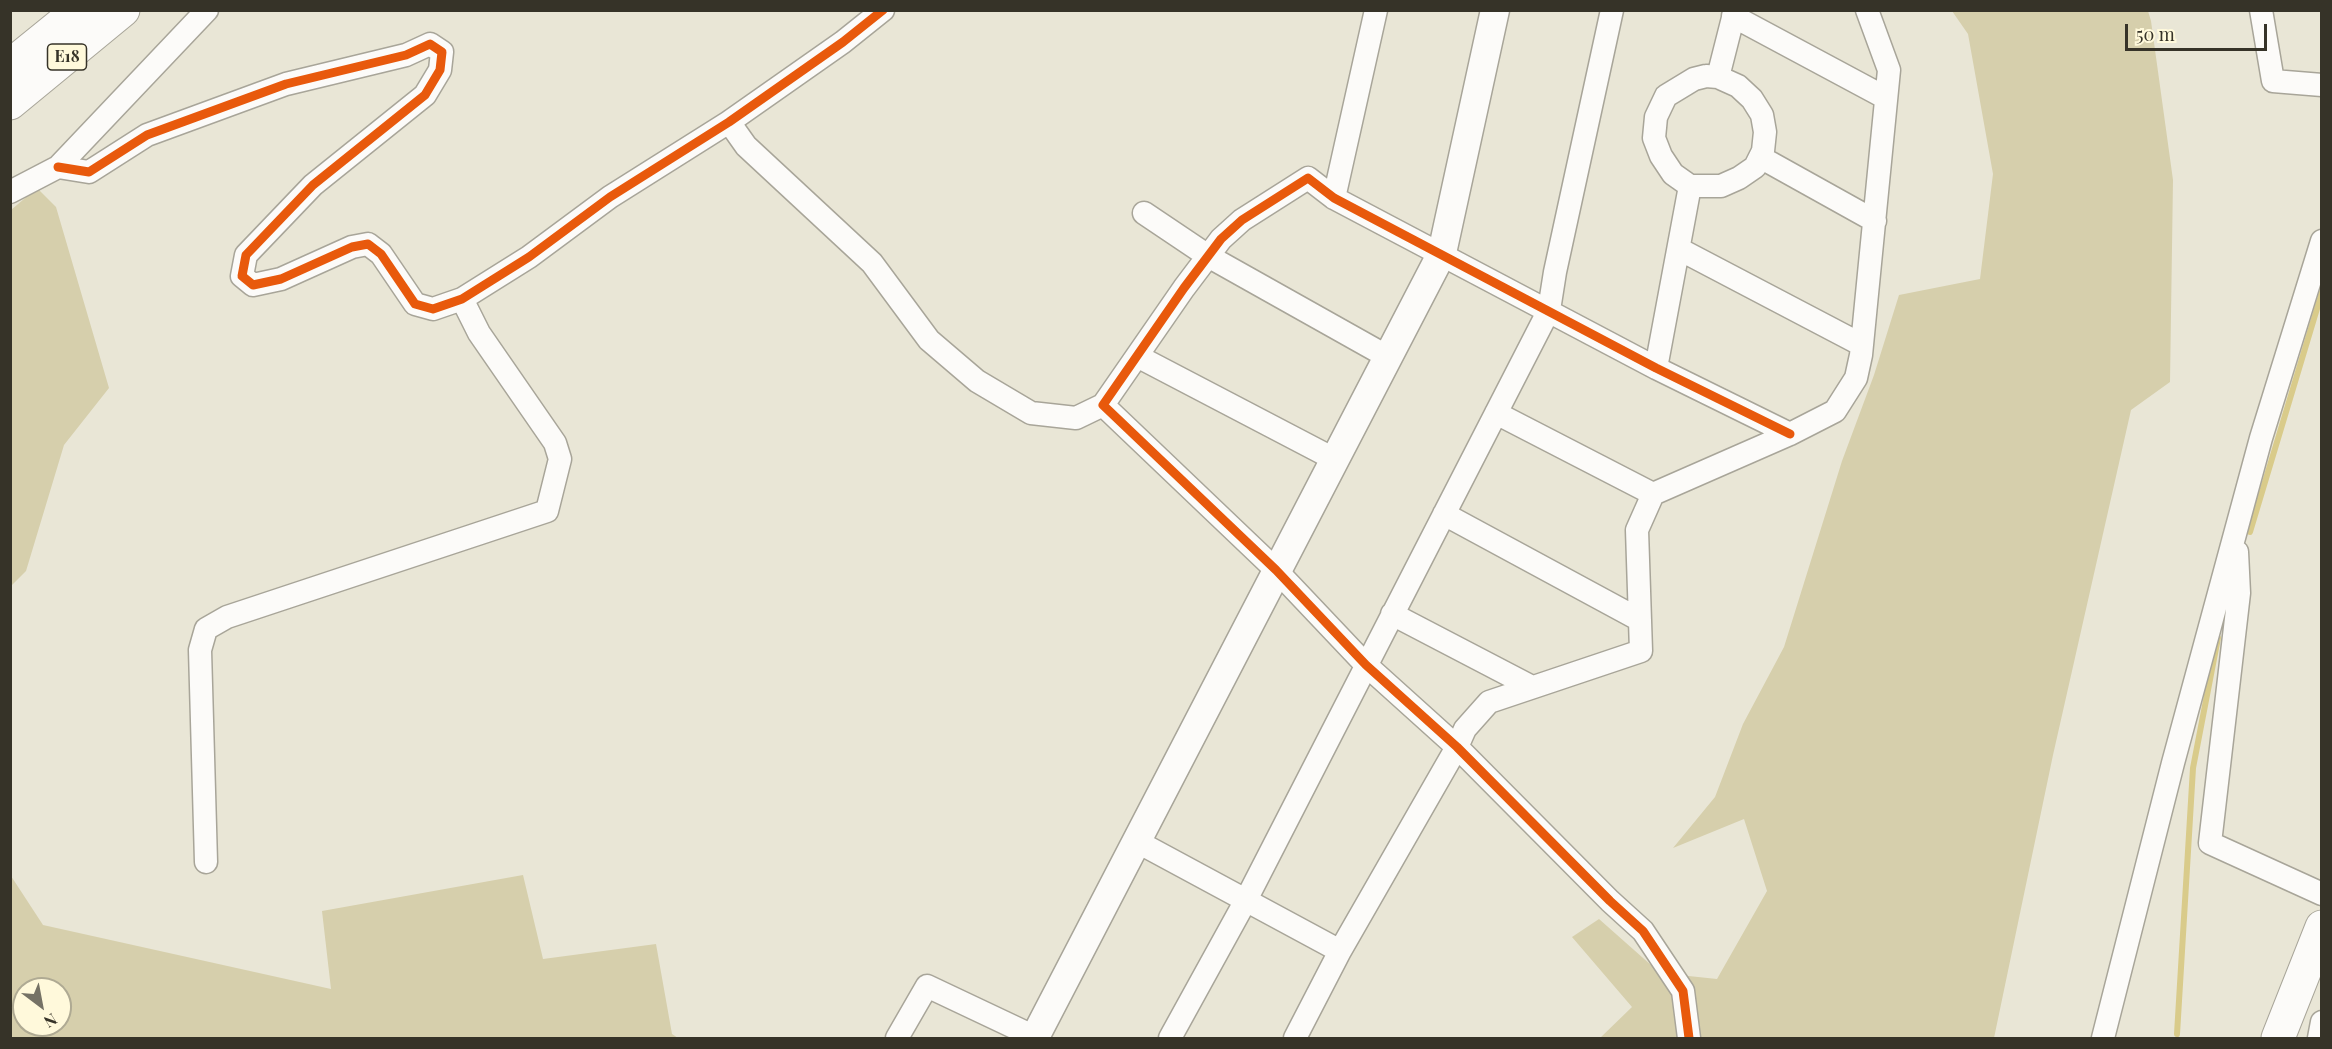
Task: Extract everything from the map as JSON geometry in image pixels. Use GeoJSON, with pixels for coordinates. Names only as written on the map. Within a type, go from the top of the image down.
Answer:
{"type":"FeatureCollection","features":[{"type":"Feature","properties":{"kind":"highway","name":"E18"},"geometry":{"type":"LineString","coordinates":[[10,66],[79,10]]}},
{"type":"Feature","properties":{"kind":"highway","name":"E18"},"geometry":{"type":"LineString","coordinates":[[10,104],[123,10]]}},
{"type":"Feature","properties":{"kind":"highway"},"geometry":{"type":"LineString","coordinates":[[2278,1038],[2322,927]]}},
{"type":"Feature","properties":{"kind":"street"},"geometry":{"type":"LineString","coordinates":[[10,192],[58,167],[207,10]]}},
{"type":"Feature","properties":{"kind":"street"},"geometry":{"type":"LineString","coordinates":[[58,167],[88,172],[147,135],[286,84],[406,55],[430,44],[442,52],[440,70],[425,95],[313,185],[246,255],[242,276],[253,285],[281,279],[352,247],[368,244],[381,254],[415,304],[433,309],[462,299],[529,257],[610,198],[729,122],[843,42],[884,10]]}},
{"type":"Feature","properties":{"kind":"street"},"geometry":{"type":"LineString","coordinates":[[1334,198],[1376,10]]}},
{"type":"Feature","properties":{"kind":"street"},"geometry":{"type":"LineString","coordinates":[[897,1038],[927,986],[1036,1038],[1276,570],[1442,253],[1495,10]]}},
{"type":"Feature","properties":{"kind":"street"},"geometry":{"type":"LineString","coordinates":[[1170,1038],[1246,900],[1549,310],[1555,272],[1612,10]]}},
{"type":"Feature","properties":{"kind":"street"},"geometry":{"type":"LineString","coordinates":[[1295,1038],[1340,951],[1457,747],[1465,729],[1489,702],[1641,651],[1637,530],[1653,494],[1790,434],[1835,411],[1856,378],[1862,345],[1889,70],[1867,10]]}},
{"type":"Feature","properties":{"kind":"street"},"geometry":{"type":"LineString","coordinates":[[2260,10],[2273,81],[2322,86]]}},
{"type":"Feature","properties":{"kind":"street"},"geometry":{"type":"LineString","coordinates":[[1718,77],[1734,13],[1886,98]]}},
{"type":"Feature","properties":{"kind":"street"},"geometry":{"type":"LineString","coordinates":[[1718,77],[1738,86],[1752,99],[1762,115],[1766,132],[1760,157],[1755,167],[1721,186],[1690,186],[1673,174],[1661,156],[1654,138],[1656,117],[1666,96],[1694,79],[1718,77]]}},
{"type":"Feature","properties":{"kind":"street"},"geometry":{"type":"LineString","coordinates":[[729,122],[746,146],[872,263],[929,340],[977,381],[1031,413],[1076,418],[1103,405],[1221,239],[1242,220],[1308,178],[1334,198],[1656,368],[1790,434]]}},
{"type":"Feature","properties":{"kind":"street"},"geometry":{"type":"LineString","coordinates":[[1760,157],[1875,221]]}},
{"type":"Feature","properties":{"kind":"street"},"geometry":{"type":"LineString","coordinates":[[1656,368],[1690,186]]}},
{"type":"Feature","properties":{"kind":"street"},"geometry":{"type":"LineString","coordinates":[[1144,213],[1208,256],[1388,357]]}},
{"type":"Feature","properties":{"kind":"street"},"geometry":{"type":"LineString","coordinates":[[2103,1038],[2173,763],[2261,438],[2322,241]]}},
{"type":"Feature","properties":{"kind":"street"},"geometry":{"type":"LineString","coordinates":[[1679,249],[1862,345]]}},
{"type":"Feature","properties":{"kind":"street"},"geometry":{"type":"LineString","coordinates":[[206,862],[200,650],[206,629],[227,617],[547,511],[560,459],[555,443],[479,333],[462,299]]}},
{"type":"Feature","properties":{"kind":"street"},"geometry":{"type":"LineString","coordinates":[[1137,356],[1334,459]]}},
{"type":"Feature","properties":{"kind":"street"},"geometry":{"type":"LineString","coordinates":[[1103,405],[1276,570],[1366,665],[1457,747],[1610,901],[1643,931],[1683,991],[1689,1038]]}},
{"type":"Feature","properties":{"kind":"street"},"geometry":{"type":"LineString","coordinates":[[1496,413],[1653,494]]}},
{"type":"Feature","properties":{"kind":"street"},"geometry":{"type":"LineString","coordinates":[[1444,514],[1640,620]]}},
{"type":"Feature","properties":{"kind":"street"},"geometry":{"type":"LineString","coordinates":[[2236,531],[2239,593],[2210,843],[2322,894]]}},
{"type":"Feature","properties":{"kind":"street"},"geometry":{"type":"LineString","coordinates":[[1392,614],[1532,687]]}},
{"type":"Feature","properties":{"kind":"street"},"geometry":{"type":"LineString","coordinates":[[1136,841],[1340,951]]}},
{"type":"Feature","properties":{"kind":"street"},"geometry":{"type":"LineString","coordinates":[[2319,1038],[2322,1022]]}},
{"type":"Feature","properties":{"kind":"shaded area"},"geometry":{"type":"Polygon","coordinates":[[[1952,11],[2148,11],[2173,180],[2170,382],[2131,410],[2053,755],[1994,1038],[1600,1038],[1632,1007],[1572,937],[1599,919],[1660,973],[1717,979],[1767,891],[1744,819],[1673,848],[1715,797],[1743,724],[1784,647],[1842,461],[1874,375],[1899,295],[1980,279],[1993,174],[1968,34],[1952,11]]]}},
{"type":"Feature","properties":{"kind":"shaded area"},"geometry":{"type":"Polygon","coordinates":[[[37,188],[56,207],[109,388],[64,445],[26,571],[11,586],[11,210],[37,188]]]}},
{"type":"Feature","properties":{"kind":"shaded area"},"geometry":{"type":"Polygon","coordinates":[[[523,875],[543,959],[656,944],[672,1034],[678,1038],[11,1038],[11,876],[43,925],[331,989],[322,911],[523,875]]]}},
{"type":"Feature","properties":{"kind":"waterway"},"geometry":{"type":"LineString","coordinates":[[2250,532],[2322,292]]}},
{"type":"Feature","properties":{"kind":"waterway"},"geometry":{"type":"LineString","coordinates":[[2177,1034],[2193,768],[2218,638]]}},
{"type":"Feature","properties":{"kind":"cycle path"},"geometry":{"type":"LineString","coordinates":[[58,167],[89,172],[147,135],[286,84],[406,55],[430,44],[442,52],[440,70],[425,95],[313,185],[246,255],[242,276],[253,285],[281,279],[352,247],[368,244],[381,254],[415,304],[433,309],[462,299],[529,257],[610,197],[729,122],[843,42],[883,10]]}},
{"type":"Feature","properties":{"kind":"cycle path"},"geometry":{"type":"LineString","coordinates":[[1689,1038],[1683,991],[1643,931],[1610,901],[1457,747],[1366,665],[1276,570],[1103,405],[1221,239],[1242,220],[1308,178],[1334,198],[1656,368],[1790,434]]}}]}
